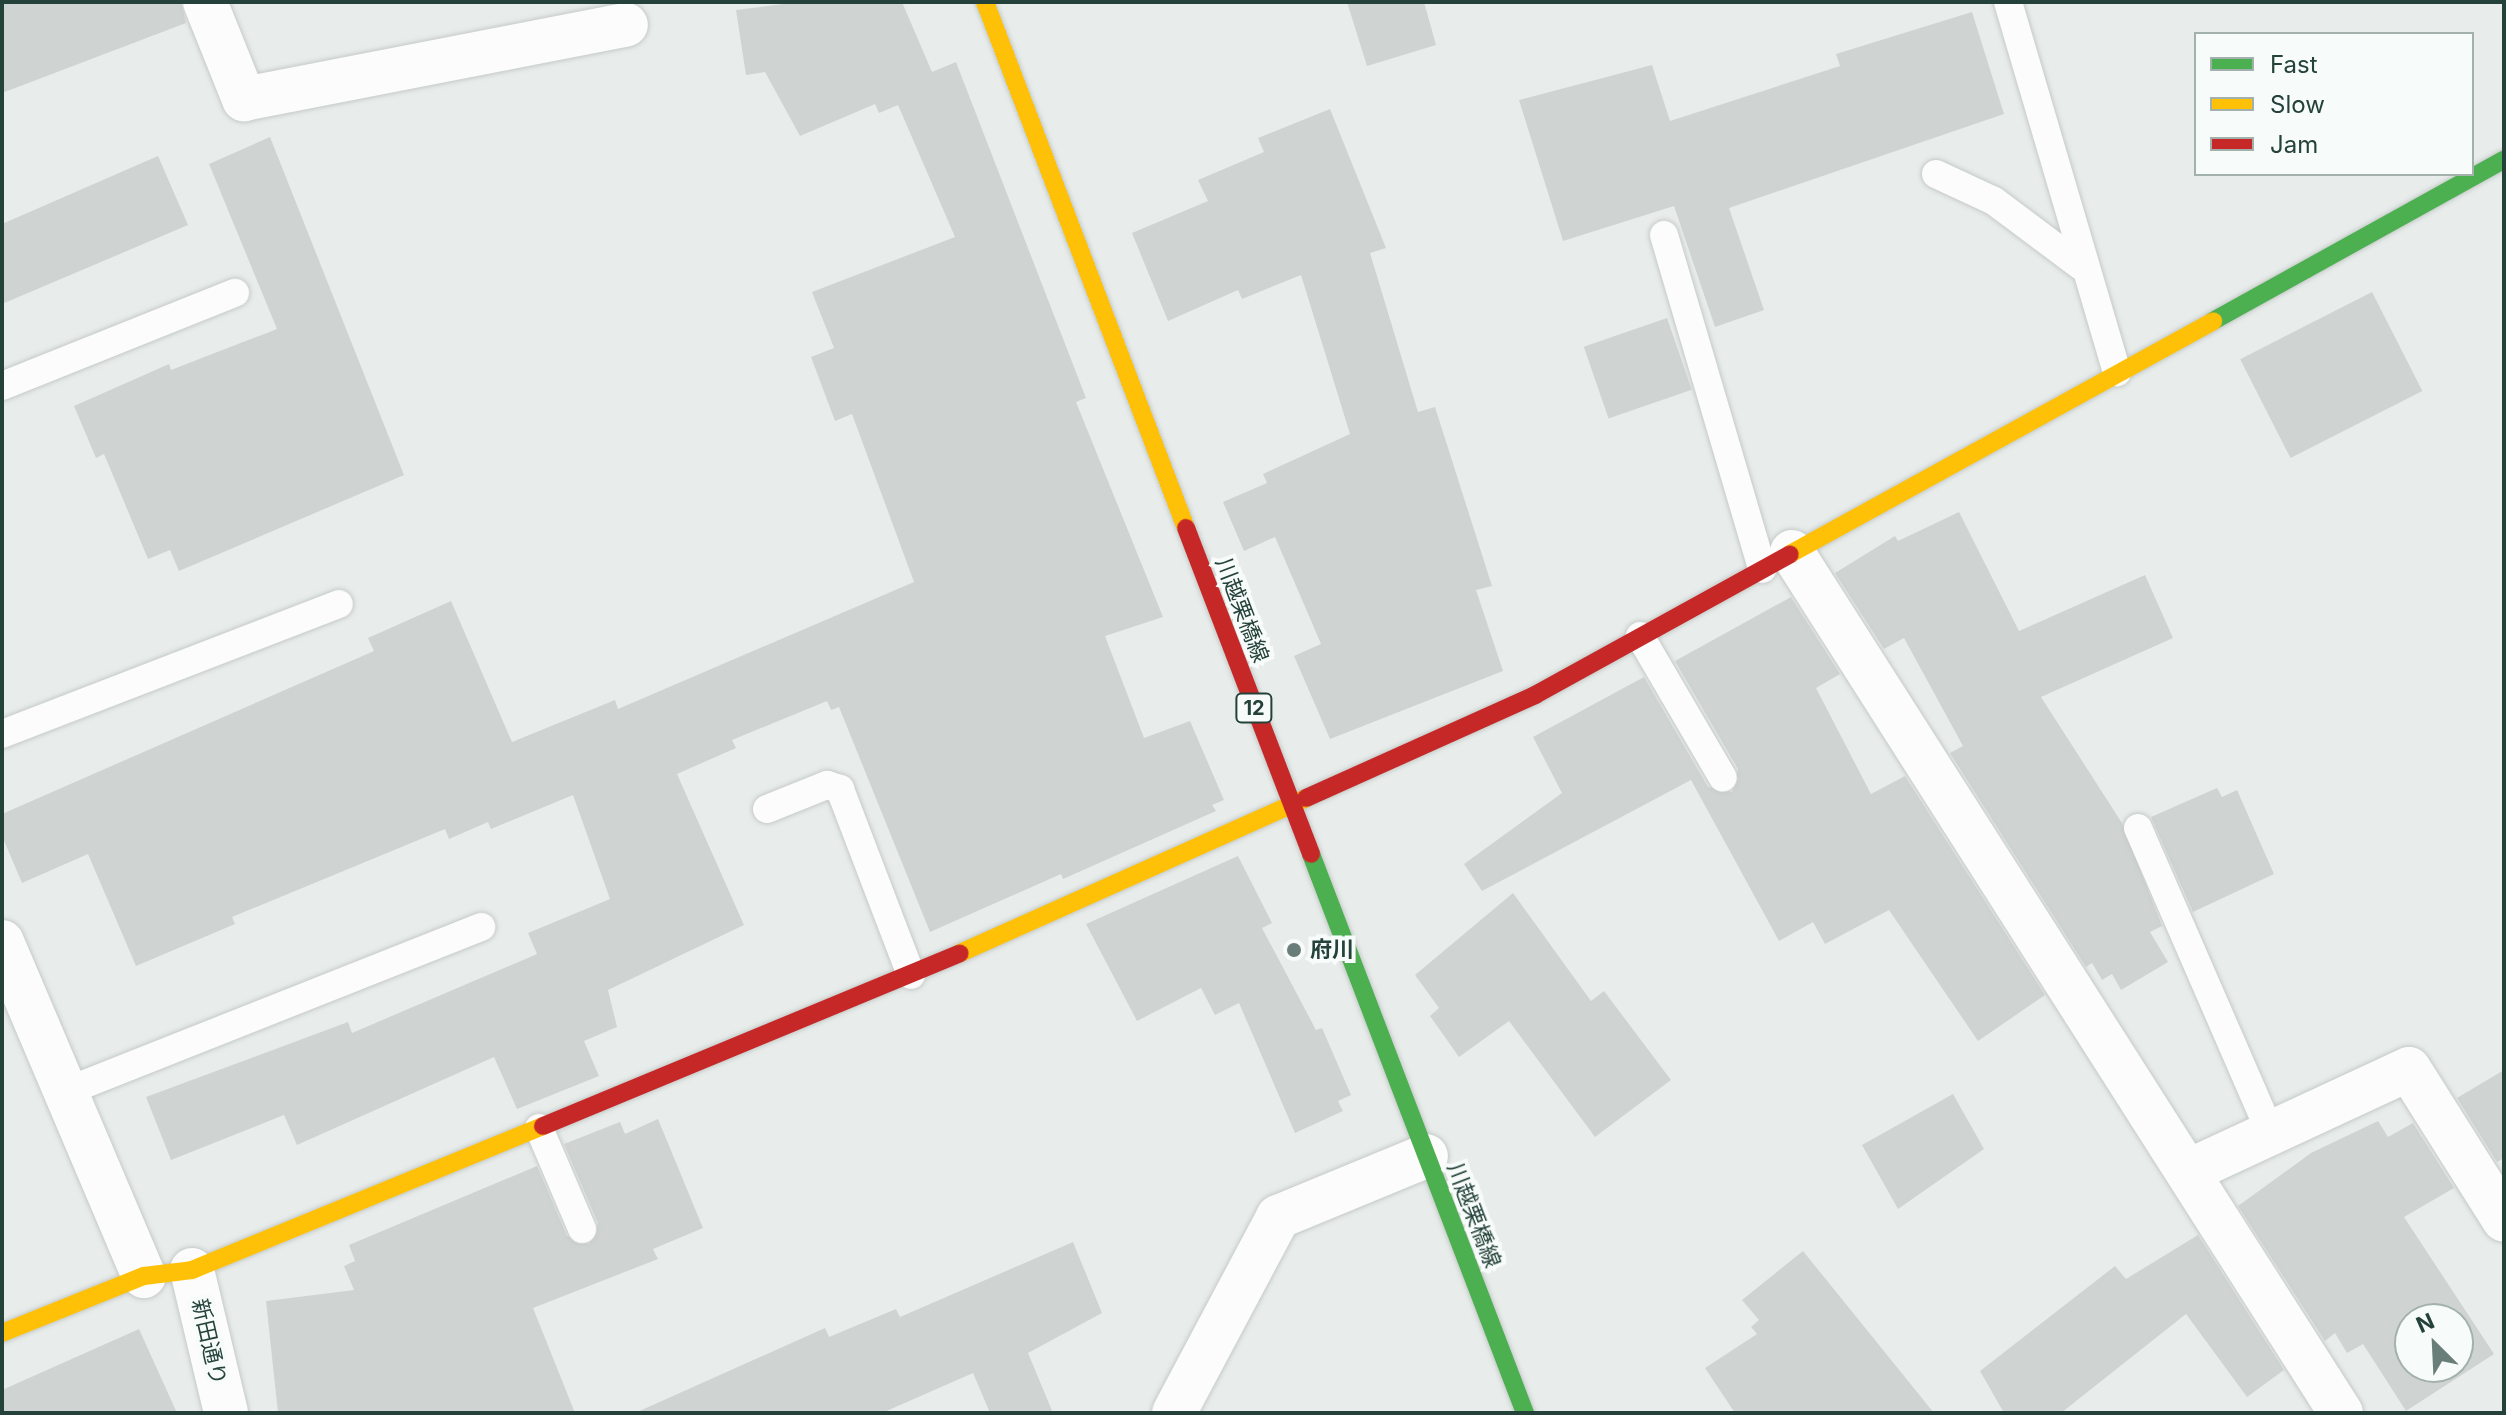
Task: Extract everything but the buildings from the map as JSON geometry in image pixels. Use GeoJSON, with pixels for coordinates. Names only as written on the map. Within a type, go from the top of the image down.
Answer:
{"type":"FeatureCollection","features":[{"type":"Feature","properties":{"kind":"street"},"geometry":{"type":"LineString","coordinates":[[205,2],[244,99],[626,25]]}},
{"type":"Feature","properties":{"kind":"street","name":"川越栗橋線"},"geometry":{"type":"LineString","coordinates":[[985,2],[1525,1413]]}},
{"type":"Feature","properties":{"kind":"street"},"geometry":{"type":"LineString","coordinates":[[2,1333],[144,1276],[192,1270],[911,975],[1535,695],[2504,160]]}},
{"type":"Feature","properties":{"kind":"street"},"geometry":{"type":"LineString","coordinates":[[1777,560],[2189,1171],[2341,1413]]}},
{"type":"Feature","properties":{"kind":"street"},"geometry":{"type":"LineString","coordinates":[[2,942],[62,1093],[144,1276]]}},
{"type":"Feature","properties":{"kind":"street"},"geometry":{"type":"LineString","coordinates":[[2189,1171],[2409,1069],[2504,1220]]}},
{"type":"Feature","properties":{"kind":"street"},"geometry":{"type":"LineString","coordinates":[[1174,1413],[1278,1217],[1426,1156]]}},
{"type":"Feature","properties":{"kind":"street","name":"新田通り"},"geometry":{"type":"LineString","coordinates":[[192,1270],[226,1413]]}},
{"type":"Feature","properties":{"kind":"lane"},"geometry":{"type":"LineString","coordinates":[[2008,2],[2081,266],[2117,372]]}},
{"type":"Feature","properties":{"kind":"lane"},"geometry":{"type":"LineString","coordinates":[[1936,174],[1994,201],[2081,266]]}},
{"type":"Feature","properties":{"kind":"lane"},"geometry":{"type":"LineString","coordinates":[[1664,235],[1777,560]]}},
{"type":"Feature","properties":{"kind":"lane"},"geometry":{"type":"LineString","coordinates":[[2,386],[235,293]]}},
{"type":"Feature","properties":{"kind":"lane"},"geometry":{"type":"LineString","coordinates":[[2,734],[339,604]]}},
{"type":"Feature","properties":{"kind":"lane"},"geometry":{"type":"LineString","coordinates":[[1640,636],[1723,778]]}},
{"type":"Feature","properties":{"kind":"lane"},"geometry":{"type":"LineString","coordinates":[[767,809],[827,785],[840,789],[911,975]]}},
{"type":"Feature","properties":{"kind":"lane"},"geometry":{"type":"LineString","coordinates":[[2138,828],[2270,1132]]}},
{"type":"Feature","properties":{"kind":"lane"},"geometry":{"type":"LineString","coordinates":[[62,1093],[481,927]]}},
{"type":"Feature","properties":{"kind":"lane"},"geometry":{"type":"LineString","coordinates":[[539,1128],[582,1229]]}},
{"type":"Feature","properties":{"kind":"traffic: fast"},"geometry":{"type":"LineString","coordinates":[[2213,321],[2504,160]]}},
{"type":"Feature","properties":{"kind":"traffic: fast"},"geometry":{"type":"LineString","coordinates":[[1311,854],[1525,1413]]}},
{"type":"Feature","properties":{"kind":"traffic: slow"},"geometry":{"type":"LineString","coordinates":[[985,2],[1186,528]]}},
{"type":"Feature","properties":{"kind":"traffic: slow"},"geometry":{"type":"LineString","coordinates":[[1790,554],[2213,321]]}},
{"type":"Feature","properties":{"kind":"traffic: slow"},"geometry":{"type":"LineString","coordinates":[[960,953],[1306,798]]}},
{"type":"Feature","properties":{"kind":"traffic: slow"},"geometry":{"type":"LineString","coordinates":[[2,1333],[144,1276],[192,1270],[543,1126]]}},
{"type":"Feature","properties":{"kind":"traffic: jam"},"geometry":{"type":"LineString","coordinates":[[1186,528],[1311,854]]}},
{"type":"Feature","properties":{"kind":"traffic: jam"},"geometry":{"type":"LineString","coordinates":[[1306,798],[1535,695],[1790,554]]}},
{"type":"Feature","properties":{"kind":"traffic: jam"},"geometry":{"type":"LineString","coordinates":[[543,1126],[960,953]]}},
{"type":"Feature","properties":{"kind":"place","name":"府川"},"geometry":{"type":"Point","coordinates":[1294,950]}}]}
